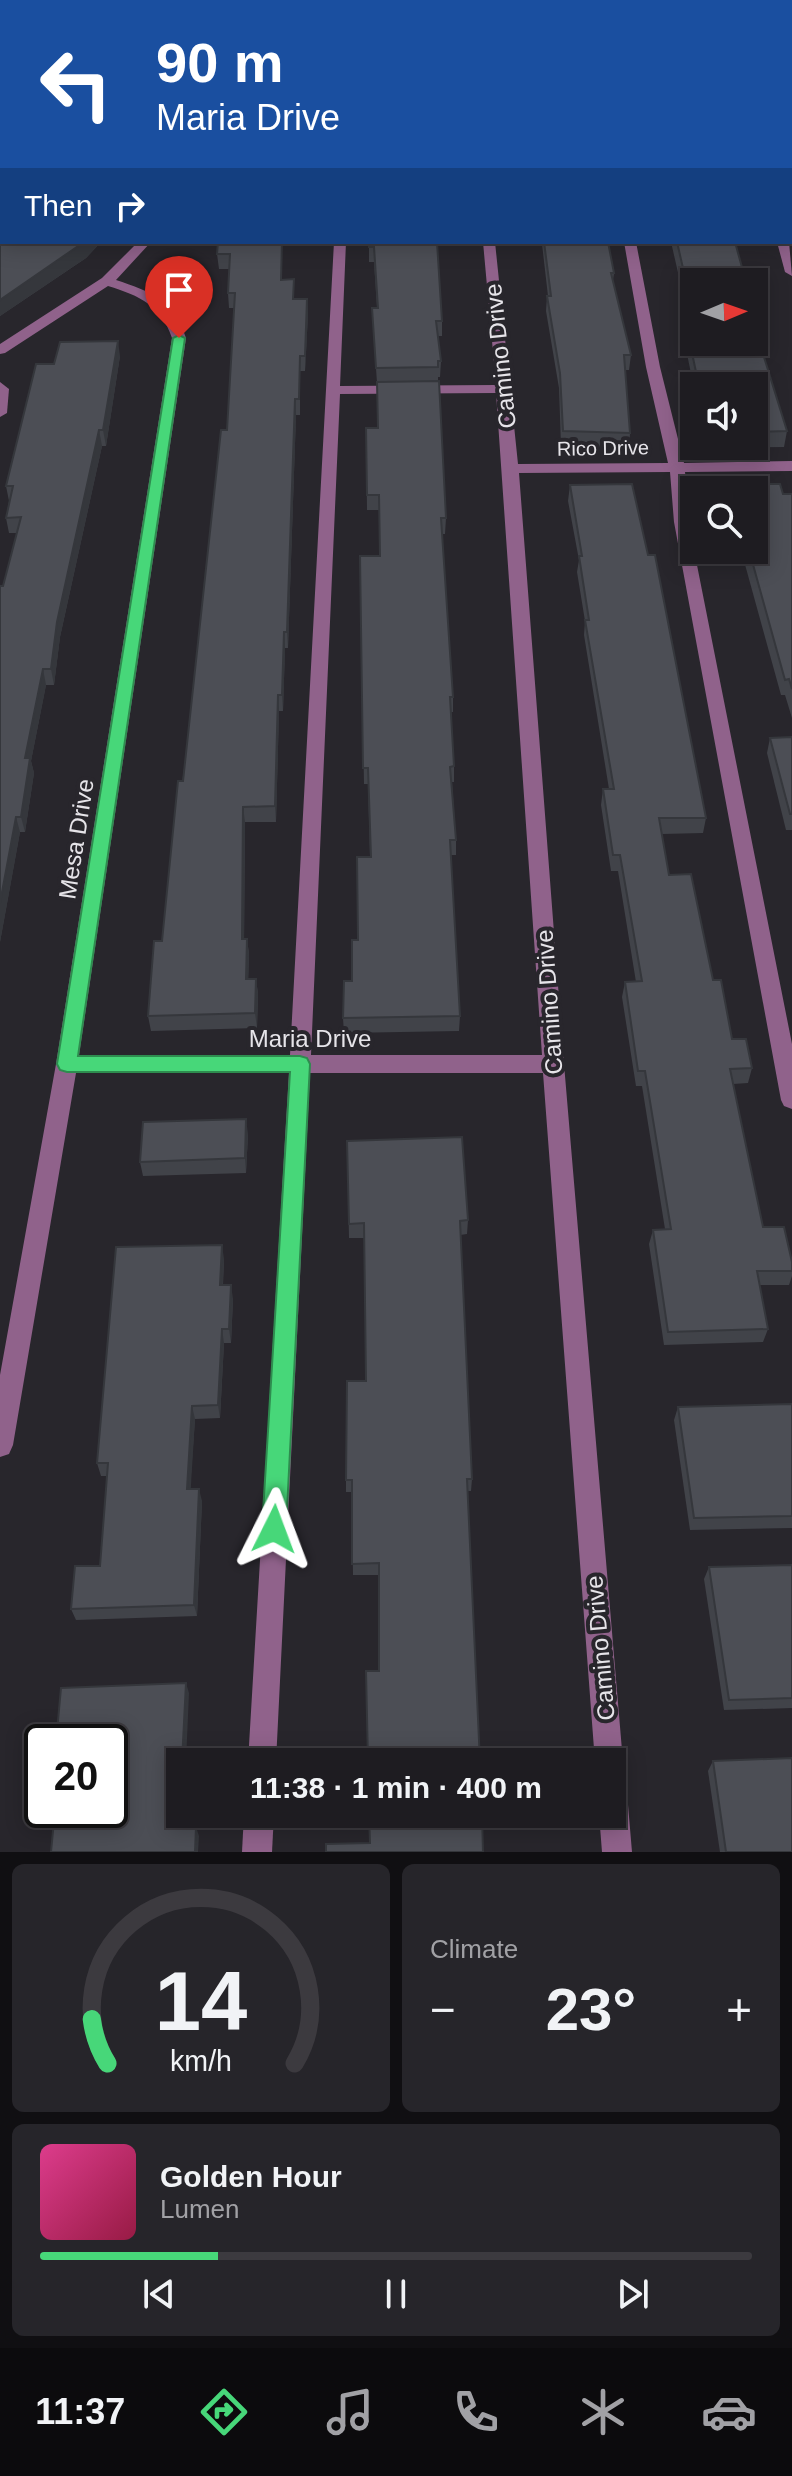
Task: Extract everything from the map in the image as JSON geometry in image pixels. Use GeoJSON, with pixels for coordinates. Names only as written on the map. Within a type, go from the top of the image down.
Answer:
{"type":"FeatureCollection","features":[{"type":"Feature","properties":{"kind":"street"},"geometry":{"type":"LineString","coordinates":[[0,350],[107,281],[143,244]]}},
{"type":"Feature","properties":{"kind":"street"},"geometry":{"type":"LineString","coordinates":[[263,1748],[340,244]]}},
{"type":"Feature","properties":{"kind":"street","name":"Camino Drive"},"geometry":{"type":"LineString","coordinates":[[489,244],[511,469],[553,1064],[608,1748]]}},
{"type":"Feature","properties":{"kind":"street"},"geometry":{"type":"LineString","coordinates":[[630,244],[653,367],[677,467],[682,522],[792,1100]]}},
{"type":"Feature","properties":{"kind":"street"},"geometry":{"type":"LineString","coordinates":[[784,244],[792,272]]}},
{"type":"Feature","properties":{"kind":"street","name":"Mesa Drive"},"geometry":{"type":"LineString","coordinates":[[0,1445],[67,1064],[179,338],[174,316],[161,303],[107,281]]}},
{"type":"Feature","properties":{"kind":"street"},"geometry":{"type":"LineString","coordinates":[[0,386],[0,413]]}},
{"type":"Feature","properties":{"kind":"street"},"geometry":{"type":"LineString","coordinates":[[333,390],[503,389]]}},
{"type":"Feature","properties":{"kind":"street","name":"Rico Drive"},"geometry":{"type":"LineString","coordinates":[[511,469],[792,466]]}},
{"type":"Feature","properties":{"kind":"street","name":"Maria Drive"},"geometry":{"type":"LineString","coordinates":[[67,1064],[553,1064]]}},
{"type":"Feature","properties":{"kind":"street"},"geometry":{"type":"LineString","coordinates":[[257,1852],[258,1828]]}},
{"type":"Feature","properties":{"kind":"street"},"geometry":{"type":"LineString","coordinates":[[615,1828],[617,1852]]}},
{"type":"Feature","properties":{"kind":"building"},"geometry":{"type":"Polygon","coordinates":[[[0,244],[81,244],[0,300],[0,244]]]}},
{"type":"Feature","properties":{"kind":"building"},"geometry":{"type":"Polygon","coordinates":[[[218,244],[282,244],[281,280],[294,279],[293,299],[307,299],[305,356],[300,356],[299,399],[295,399],[287,632],[284,632],[282,695],[278,695],[275,806],[243,807],[242,939],[247,939],[246,979],[256,979],[255,1013],[148,1016],[154,941],[162,941],[178,781],[183,781],[221,430],[227,430],[235,293],[228,293],[230,254],[217,254],[218,244]]]}},
{"type":"Feature","properties":{"kind":"building"},"geometry":{"type":"Polygon","coordinates":[[[369,244],[437,244],[442,321],[436,321],[441,361],[438,361],[438,367],[376,368],[372,308],[378,308],[374,247],[369,247],[369,244]]]}},
{"type":"Feature","properties":{"kind":"building"},"geometry":{"type":"Polygon","coordinates":[[[544,244],[608,244],[614,273],[611,273],[631,355],[624,355],[630,433],[563,431],[560,373],[547,296],[551,296],[544,244]]]}},
{"type":"Feature","properties":{"kind":"building"},"geometry":{"type":"Polygon","coordinates":[[[677,244],[736,244],[742,268],[683,268],[677,244]]]}},
{"type":"Feature","properties":{"kind":"building"},"geometry":{"type":"Polygon","coordinates":[[[118,341],[103,430],[99,430],[57,622],[51,669],[43,669],[25,758],[30,758],[21,817],[16,817],[0,903],[0,586],[3,586],[21,517],[6,518],[13,486],[6,486],[36,364],[54,364],[60,342],[118,341]]]}},
{"type":"Feature","properties":{"kind":"building"},"geometry":{"type":"Polygon","coordinates":[[[693,356],[764,356],[787,431],[768,432],[768,372],[696,372],[693,356]]]}},
{"type":"Feature","properties":{"kind":"building"},"geometry":{"type":"Polygon","coordinates":[[[439,381],[446,518],[441,518],[453,697],[450,697],[454,766],[450,767],[456,840],[450,840],[460,1016],[343,1018],[344,981],[352,981],[352,940],[358,940],[357,857],[371,857],[368,768],[363,768],[360,556],[380,556],[379,495],[367,495],[366,428],[378,428],[377,382],[439,381]]]}},
{"type":"Feature","properties":{"kind":"building"},"geometry":{"type":"Polygon","coordinates":[[[632,484],[648,555],[655,555],[706,818],[659,818],[669,875],[691,874],[713,980],[721,980],[732,1039],[746,1039],[752,1068],[730,1069],[763,1227],[784,1227],[792,1262],[792,1271],[757,1271],[768,1329],[668,1332],[653,1230],[671,1229],[645,1071],[638,1071],[625,982],[642,981],[620,855],[613,855],[603,789],[614,789],[585,620],[589,620],[579,556],[582,556],[570,485],[632,484]]]}},
{"type":"Feature","properties":{"kind":"building"},"geometry":{"type":"Polygon","coordinates":[[[768,484],[780,484],[783,494],[792,494],[792,689],[789,679],[785,680],[753,564],[768,564],[768,484]]]}},
{"type":"Feature","properties":{"kind":"building"},"geometry":{"type":"Polygon","coordinates":[[[792,737],[792,814],[790,814],[770,738],[792,737]]]}},
{"type":"Feature","properties":{"kind":"building"},"geometry":{"type":"Polygon","coordinates":[[[246,1119],[245,1158],[140,1162],[143,1122],[246,1119]]]}},
{"type":"Feature","properties":{"kind":"building"},"geometry":{"type":"Polygon","coordinates":[[[462,1137],[468,1220],[460,1221],[472,1479],[467,1479],[479,1748],[368,1748],[366,1671],[379,1671],[379,1563],[352,1564],[352,1480],[346,1480],[347,1381],[366,1381],[364,1223],[349,1224],[347,1141],[462,1137]]]}},
{"type":"Feature","properties":{"kind":"building"},"geometry":{"type":"Polygon","coordinates":[[[222,1245],[220,1285],[231,1285],[229,1329],[222,1329],[218,1405],[192,1406],[187,1489],[199,1489],[194,1605],[71,1609],[75,1566],[100,1566],[108,1463],[97,1463],[116,1247],[222,1245]]]}},
{"type":"Feature","properties":{"kind":"building"},"geometry":{"type":"Polygon","coordinates":[[[792,1404],[792,1516],[694,1518],[678,1407],[792,1404]]]}},
{"type":"Feature","properties":{"kind":"building"},"geometry":{"type":"Polygon","coordinates":[[[792,1565],[792,1698],[729,1700],[709,1567],[792,1565]]]}},
{"type":"Feature","properties":{"kind":"building"},"geometry":{"type":"Polygon","coordinates":[[[186,1683],[183,1748],[166,1748],[166,1828],[196,1828],[195,1852],[51,1852],[53,1828],[128,1828],[128,1724],[58,1724],[61,1688],[186,1683]]]}},
{"type":"Feature","properties":{"kind":"building"},"geometry":{"type":"Polygon","coordinates":[[[792,1758],[792,1852],[726,1852],[713,1761],[792,1758]]]}},
{"type":"Feature","properties":{"kind":"building"},"geometry":{"type":"Polygon","coordinates":[[[369,1828],[482,1828],[483,1852],[326,1852],[326,1844],[370,1843],[369,1828]]]}},
{"type":"Feature","properties":{"kind":"route"},"geometry":{"type":"LineString","coordinates":[[179,338],[67,1064],[300,1064],[274,1529]]}}]}
